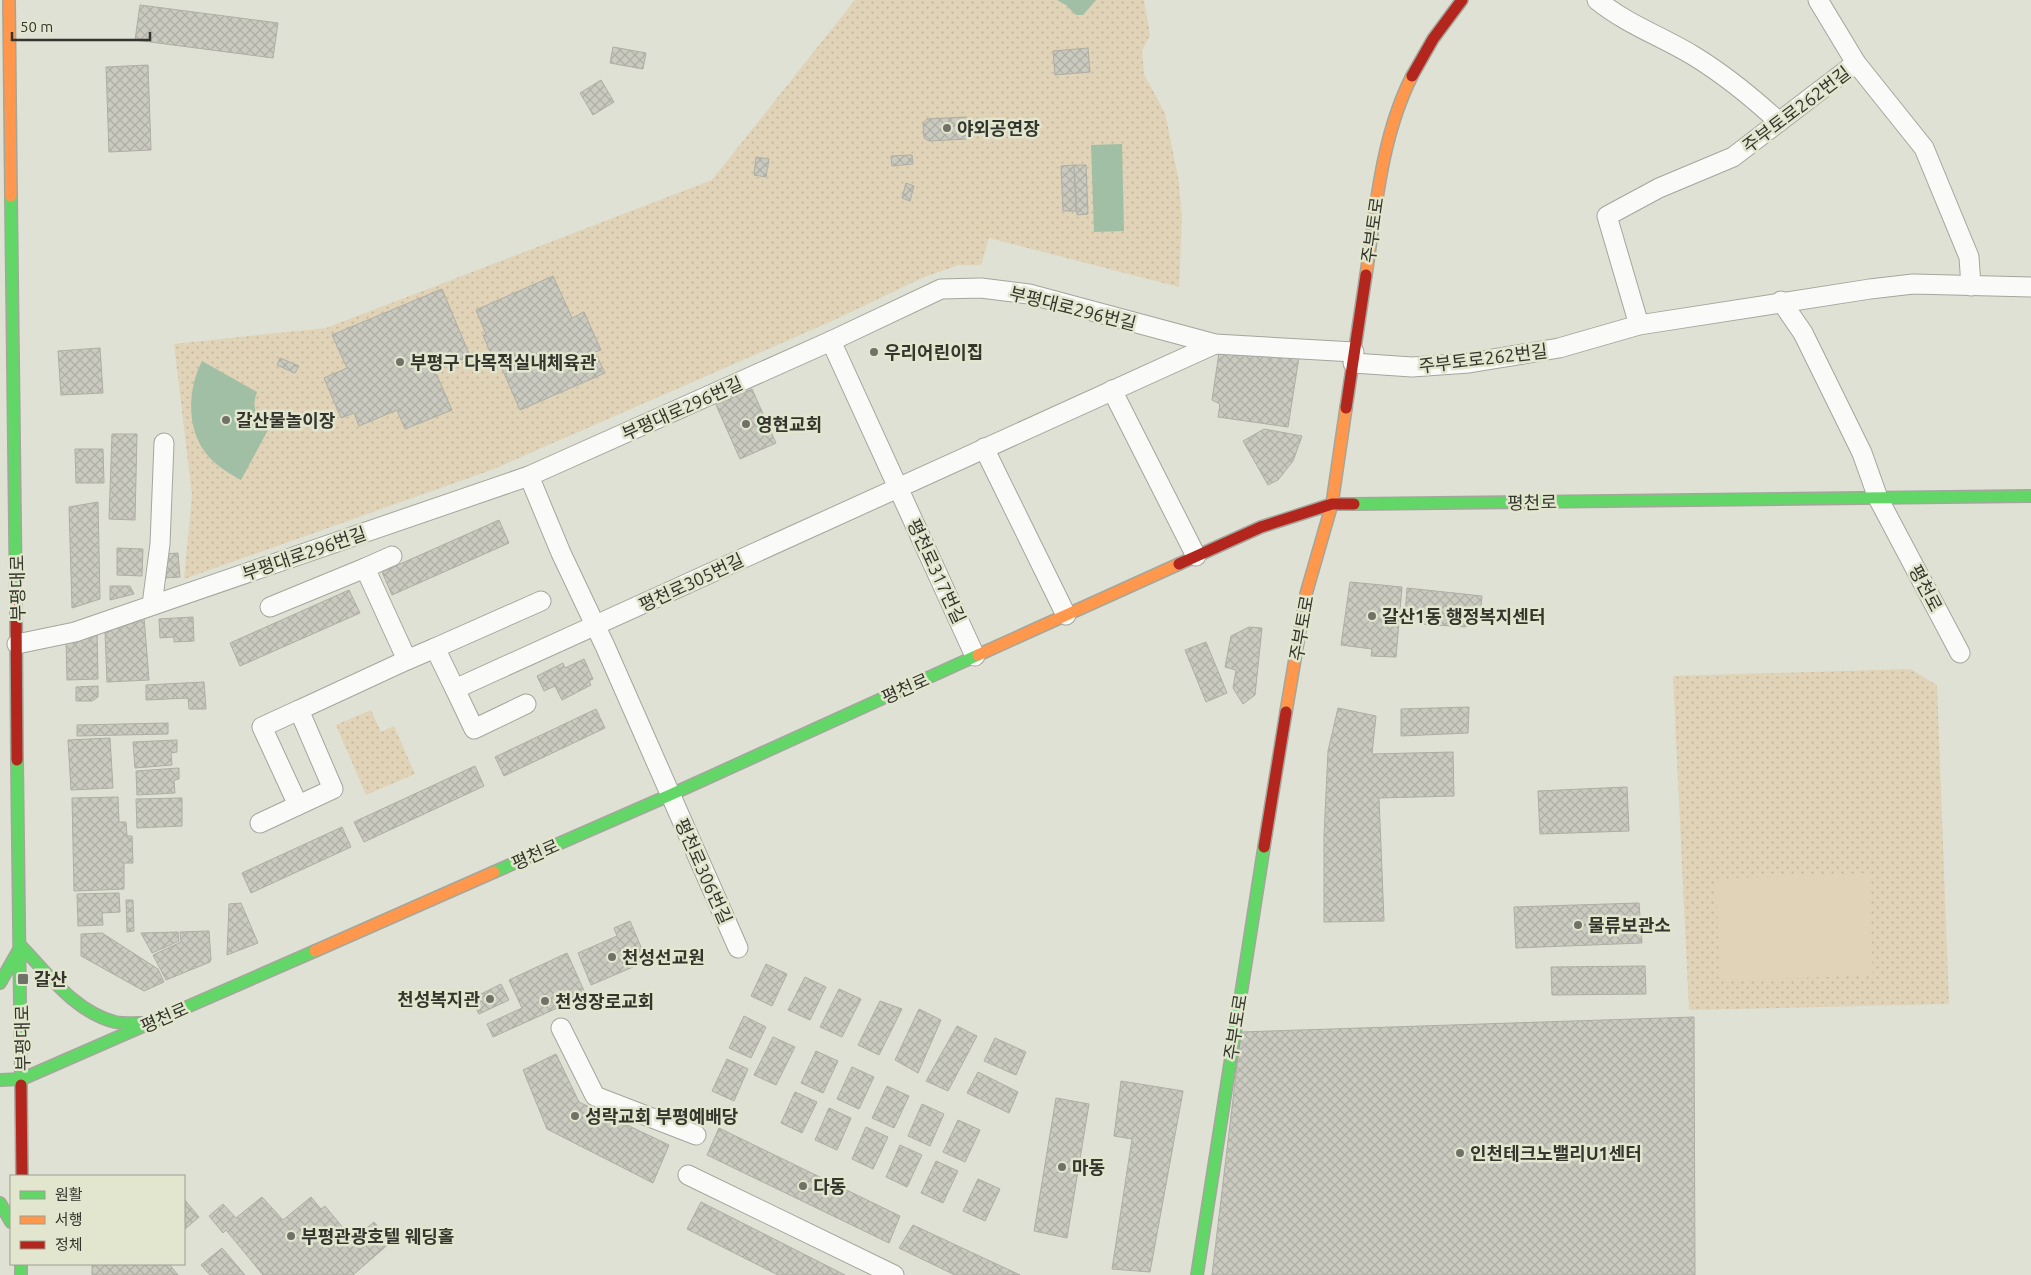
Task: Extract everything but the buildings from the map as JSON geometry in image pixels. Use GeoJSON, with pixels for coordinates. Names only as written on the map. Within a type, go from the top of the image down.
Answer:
{"type":"FeatureCollection","features":[{"type":"Feature","properties":{"kind":"main road","name":"부평대로"},"geometry":{"type":"LineString","coordinates":[[9,0],[6,169],[17,644],[22,1175]]}},
{"type":"Feature","properties":{"kind":"main road","name":"주부토로"},"geometry":{"type":"LineString","coordinates":[[1197,1275],[1260,864],[1306,594],[1332,504],[1382,166],[1396,112],[1421,61],[1438,33],[1462,0]]}},
{"type":"Feature","properties":{"kind":"main road","name":"평천로"},"geometry":{"type":"LineString","coordinates":[[0,1080],[22,1079],[670,794],[1261,527],[1332,504],[2031,496]]}},
{"type":"Feature","properties":{"kind":"main road"},"geometry":{"type":"LineString","coordinates":[[0,983],[21,946],[70,995],[97,1016],[116,1022],[149,1023]]}},
{"type":"Feature","properties":{"kind":"main road"},"geometry":{"type":"LineString","coordinates":[[0,1203],[10,1220]]}},
{"type":"Feature","properties":{"kind":"street"},"geometry":{"type":"LineString","coordinates":[[1597,0],[1617,16],[1694,56],[1753,98],[1779,122]]}},
{"type":"Feature","properties":{"kind":"street"},"geometry":{"type":"LineString","coordinates":[[1818,0],[1856,63]]}},
{"type":"Feature","properties":{"kind":"street","name":"주부토로262번길"},"geometry":{"type":"LineString","coordinates":[[1639,325],[1607,216],[1658,188],[1733,157],[1856,63],[1924,148],[1969,257],[1972,286]]}},
{"type":"Feature","properties":{"kind":"street","name":"주부토로262번길"},"geometry":{"type":"LineString","coordinates":[[1353,358],[1412,367],[1469,363],[1559,348],[1639,325],[1781,301],[1913,284],[2031,288]]}},
{"type":"Feature","properties":{"kind":"street","name":"부평대로296번길"},"geometry":{"type":"LineString","coordinates":[[17,644],[74,632],[529,476],[831,341],[941,289],[981,288],[1029,294],[1214,344],[1353,358]]}},
{"type":"Feature","properties":{"kind":"street","name":"평천로"},"geometry":{"type":"LineString","coordinates":[[1781,301],[1803,333],[1862,453],[1878,498],[1960,653]]}},
{"type":"Feature","properties":{"kind":"street","name":"평천로317번길"},"geometry":{"type":"LineString","coordinates":[[831,341],[975,656]]}},
{"type":"Feature","properties":{"kind":"street","name":"부평대로296번길"},"geometry":{"type":"LineString","coordinates":[[984,448],[1214,344]]}},
{"type":"Feature","properties":{"kind":"street"},"geometry":{"type":"LineString","coordinates":[[1112,390],[1196,556]]}},
{"type":"Feature","properties":{"kind":"street"},"geometry":{"type":"LineString","coordinates":[[152,605],[160,544],[164,443]]}},
{"type":"Feature","properties":{"kind":"street"},"geometry":{"type":"LineString","coordinates":[[898,487],[984,448],[1066,615]]}},
{"type":"Feature","properties":{"kind":"street"},"geometry":{"type":"LineString","coordinates":[[529,476],[561,553],[596,626],[670,794]]}},
{"type":"Feature","properties":{"kind":"street","name":"평천로305번길"},"geometry":{"type":"LineString","coordinates":[[454,689],[898,487]]}},
{"type":"Feature","properties":{"kind":"street"},"geometry":{"type":"LineString","coordinates":[[270,607],[392,556]]}},
{"type":"Feature","properties":{"kind":"street"},"geometry":{"type":"LineString","coordinates":[[365,568],[407,660]]}},
{"type":"Feature","properties":{"kind":"street"},"geometry":{"type":"LineString","coordinates":[[298,805],[262,727],[541,601]]}},
{"type":"Feature","properties":{"kind":"street"},"geometry":{"type":"LineString","coordinates":[[435,648],[474,729],[526,704]]}},
{"type":"Feature","properties":{"kind":"street"},"geometry":{"type":"LineString","coordinates":[[260,823],[333,789],[298,710]]}},
{"type":"Feature","properties":{"kind":"street","name":"평천로306번길"},"geometry":{"type":"LineString","coordinates":[[670,794],[738,948]]}},
{"type":"Feature","properties":{"kind":"street"},"geometry":{"type":"LineString","coordinates":[[561,1028],[595,1096],[696,1135]]}},
{"type":"Feature","properties":{"kind":"street"},"geometry":{"type":"LineString","coordinates":[[688,1175],[894,1275]]}},
{"type":"Feature","properties":{"kind":"shaded area"},"geometry":{"type":"Polygon","coordinates":[[[855,0],[1144,0],[1150,35],[1142,51],[1144,74],[1165,113],[1179,182],[1182,220],[1179,287],[989,238],[981,265],[958,265],[922,278],[832,321],[494,469],[184,579],[192,495],[174,344],[326,328],[712,180],[855,0]]]}},
{"type":"Feature","properties":{"kind":"shaded area"},"geometry":{"type":"Polygon","coordinates":[[[1057,0],[1096,0],[1083,15],[1076,15],[1066,5],[1057,0]]]}},
{"type":"Feature","properties":{"kind":"shaded area"},"geometry":{"type":"Polygon","coordinates":[[[1122,144],[1124,231],[1094,232],[1091,145],[1122,144]]]}},
{"type":"Feature","properties":{"kind":"shaded area","name":"갈산물놀이장"},"geometry":{"type":"Polygon","coordinates":[[[202,361],[257,392],[255,398],[256,413],[269,428],[241,480],[213,461],[201,447],[196,436],[191,411],[192,398],[197,372],[202,361]]]}},
{"type":"Feature","properties":{"kind":"shaded area"},"geometry":{"type":"Polygon","coordinates":[[[1910,669],[1937,685],[1949,1004],[1689,1010],[1673,676],[1910,669]]]}},
{"type":"Feature","properties":{"kind":"shaded area"},"geometry":{"type":"Polygon","coordinates":[[[371,710],[381,732],[394,726],[415,774],[366,795],[336,725],[371,710]]]}},
{"type":"Feature","properties":{"kind":"shaded area"},"geometry":{"type":"Polygon","coordinates":[[[1869,873],[1873,975],[1720,981],[1716,879],[1869,873]]]}},
{"type":"Feature","properties":{"kind":"traffic: fast"},"geometry":{"type":"LineString","coordinates":[[11,196],[16,607]]}},
{"type":"Feature","properties":{"kind":"traffic: fast"},"geometry":{"type":"LineString","coordinates":[[1354,504],[2031,496]]}},
{"type":"Feature","properties":{"kind":"traffic: fast"},"geometry":{"type":"LineString","coordinates":[[494,872],[670,795],[978,655]]}},
{"type":"Feature","properties":{"kind":"traffic: fast"},"geometry":{"type":"LineString","coordinates":[[17,760],[21,1085]]}},
{"type":"Feature","properties":{"kind":"traffic: fast"},"geometry":{"type":"LineString","coordinates":[[1197,1275],[1264,847]]}},
{"type":"Feature","properties":{"kind":"traffic: fast"},"geometry":{"type":"LineString","coordinates":[[0,983],[21,946],[63,991],[87,1010],[115,1022],[146,1023]]}},
{"type":"Feature","properties":{"kind":"traffic: fast"},"geometry":{"type":"LineString","coordinates":[[0,1080],[22,1079],[315,951]]}},
{"type":"Feature","properties":{"kind":"traffic: fast"},"geometry":{"type":"LineString","coordinates":[[0,1203],[10,1220]]}},
{"type":"Feature","properties":{"kind":"traffic: fast"},"geometry":{"type":"LineString","coordinates":[[21,1265],[21,1275]]}},
{"type":"Feature","properties":{"kind":"traffic: slow"},"geometry":{"type":"LineString","coordinates":[[9,0],[11,196]]}},
{"type":"Feature","properties":{"kind":"traffic: slow"},"geometry":{"type":"LineString","coordinates":[[1366,275],[1386,148],[1393,123],[1412,76]]}},
{"type":"Feature","properties":{"kind":"traffic: slow"},"geometry":{"type":"LineString","coordinates":[[1286,712],[1306,594],[1332,504],[1346,408]]}},
{"type":"Feature","properties":{"kind":"traffic: slow"},"geometry":{"type":"LineString","coordinates":[[978,655],[1179,564]]}},
{"type":"Feature","properties":{"kind":"traffic: slow"},"geometry":{"type":"LineString","coordinates":[[315,951],[494,872]]}},
{"type":"Feature","properties":{"kind":"traffic: jam"},"geometry":{"type":"LineString","coordinates":[[1412,76],[1433,39],[1462,0]]}},
{"type":"Feature","properties":{"kind":"traffic: jam"},"geometry":{"type":"LineString","coordinates":[[1346,408],[1366,275]]}},
{"type":"Feature","properties":{"kind":"traffic: jam"},"geometry":{"type":"LineString","coordinates":[[1179,564],[1261,527],[1332,504],[1354,504]]}},
{"type":"Feature","properties":{"kind":"traffic: jam"},"geometry":{"type":"LineString","coordinates":[[16,607],[17,760]]}},
{"type":"Feature","properties":{"kind":"traffic: jam"},"geometry":{"type":"LineString","coordinates":[[1264,847],[1286,712]]}},
{"type":"Feature","properties":{"kind":"traffic: jam"},"geometry":{"type":"LineString","coordinates":[[21,1085],[22,1175]]}},
{"type":"Feature","properties":{"kind":"place","name":"야외공연장"},"geometry":{"type":"Point","coordinates":[947,128]}},
{"type":"Feature","properties":{"kind":"place","name":"우리어린이집"},"geometry":{"type":"Point","coordinates":[874,352]}},
{"type":"Feature","properties":{"kind":"place","name":"부평구 다목적실내체육관"},"geometry":{"type":"Point","coordinates":[400,362]}},
{"type":"Feature","properties":{"kind":"place","name":"갈산물놀이장"},"geometry":{"type":"Point","coordinates":[226,420]}},
{"type":"Feature","properties":{"kind":"place","name":"영현교회"},"geometry":{"type":"Point","coordinates":[746,424]}},
{"type":"Feature","properties":{"kind":"place","name":"갈산1동 행정복지센터"},"geometry":{"type":"Point","coordinates":[1372,616]}},
{"type":"Feature","properties":{"kind":"place","name":"물류보관소"},"geometry":{"type":"Point","coordinates":[1578,925]}},
{"type":"Feature","properties":{"kind":"place","name":"천성선교원"},"geometry":{"type":"Point","coordinates":[612,957]}},
{"type":"Feature","properties":{"kind":"place","name":"갈산"},"geometry":{"type":"Point","coordinates":[23,979]}},
{"type":"Feature","properties":{"kind":"place","name":"천성복지관"},"geometry":{"type":"Point","coordinates":[490,999]}},
{"type":"Feature","properties":{"kind":"place","name":"천성장로교회"},"geometry":{"type":"Point","coordinates":[545,1001]}},
{"type":"Feature","properties":{"kind":"place","name":"성락교회 부평예배당"},"geometry":{"type":"Point","coordinates":[575,1116]}},
{"type":"Feature","properties":{"kind":"place","name":"인천테크노밸리U1센터"},"geometry":{"type":"Point","coordinates":[1460,1153]}},
{"type":"Feature","properties":{"kind":"place","name":"마동"},"geometry":{"type":"Point","coordinates":[1062,1167]}},
{"type":"Feature","properties":{"kind":"place","name":"다동"},"geometry":{"type":"Point","coordinates":[803,1186]}},
{"type":"Feature","properties":{"kind":"place","name":"부평관광호텔 웨딩홀"},"geometry":{"type":"Point","coordinates":[291,1236]}}]}
